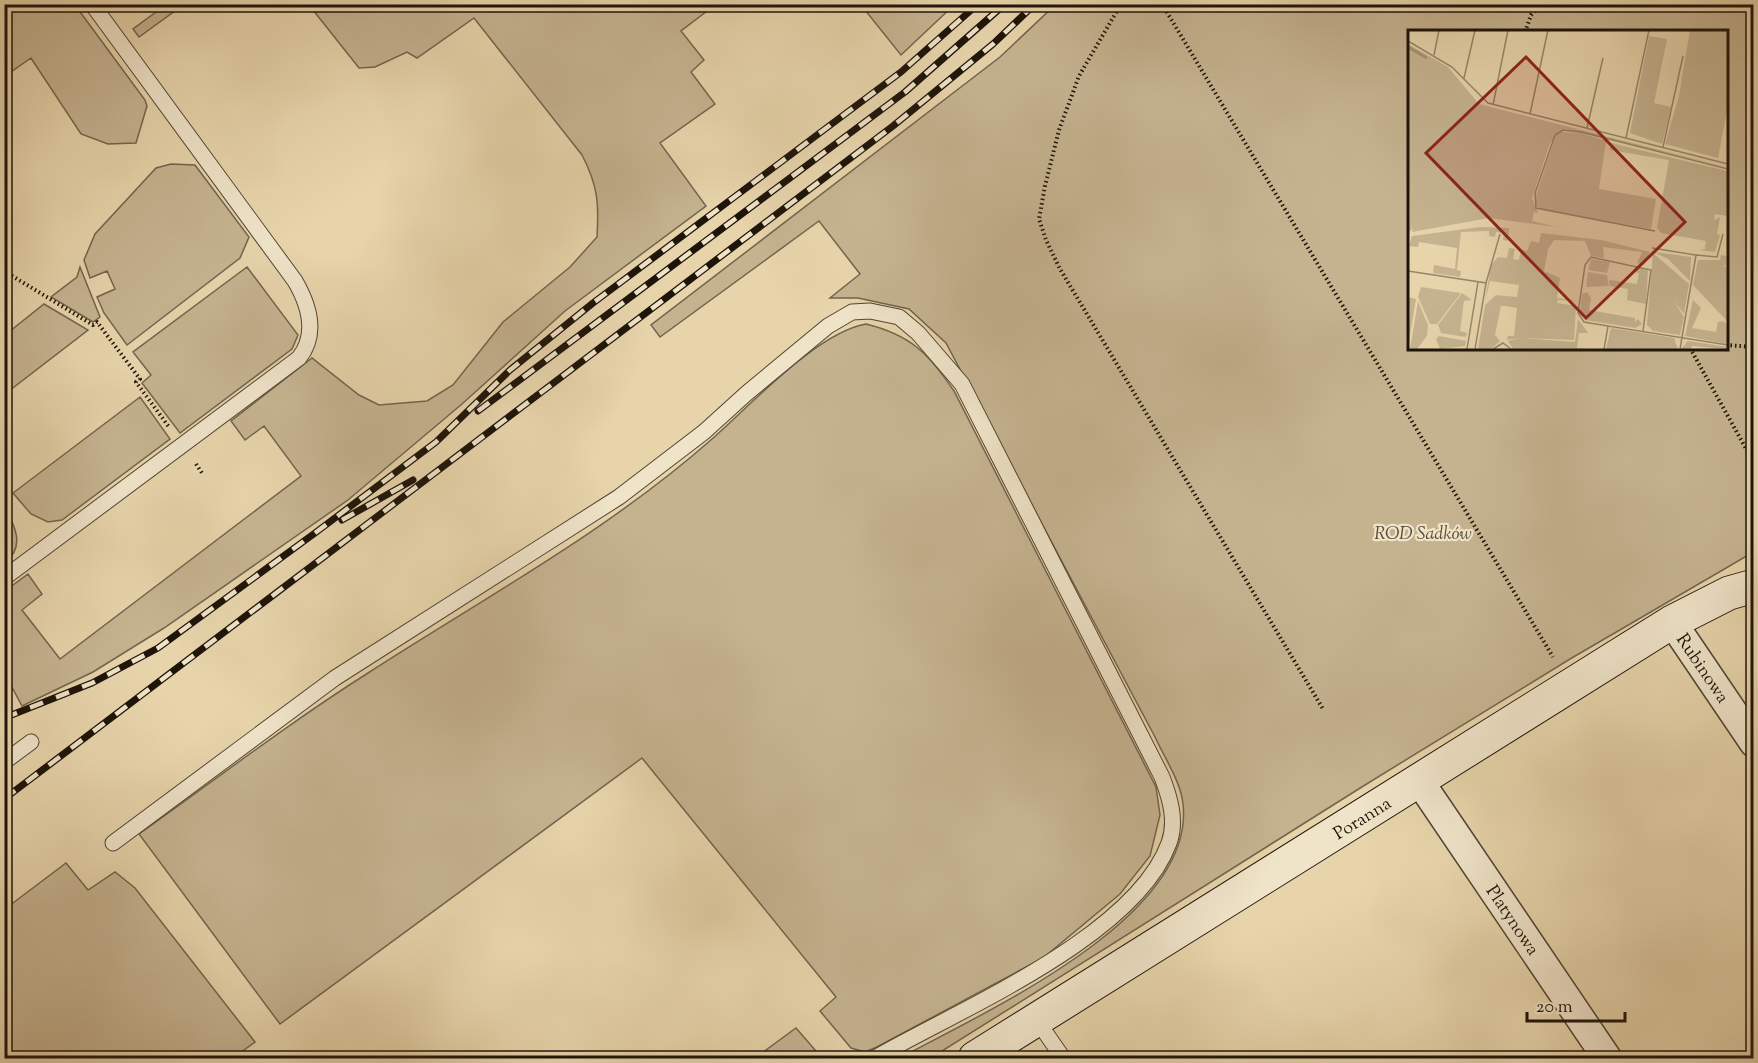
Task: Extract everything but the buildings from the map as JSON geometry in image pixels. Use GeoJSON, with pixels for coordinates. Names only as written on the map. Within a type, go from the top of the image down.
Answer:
{"type":"FeatureCollection","features":[{"type":"Feature","properties":{"kind":"street","name":"Poranna"},"geometry":{"type":"LineString","coordinates":[[975,1059],[1036,1019],[1420,783],[1672,622],[1729,593],[1754,586]]}},
{"type":"Feature","properties":{"kind":"street","name":"Rubinowa"},"geometry":{"type":"LineString","coordinates":[[1672,622],[1754,743]]}},
{"type":"Feature","properties":{"kind":"street","name":"Platynowa"},"geometry":{"type":"LineString","coordinates":[[1420,783],[1607,1059]]}},
{"type":"Feature","properties":{"kind":"lane"},"geometry":{"type":"LineString","coordinates":[[4,578],[299,358],[307,348],[310,335],[308,306],[295,281],[92,4]]}},
{"type":"Feature","properties":{"kind":"lane"},"geometry":{"type":"LineString","coordinates":[[113,843],[335,678],[619,497],[704,432],[828,326],[852,312],[870,311],[899,317],[918,333],[962,384],[1157,766],[1173,805],[1170,842],[1154,874],[1120,908],[1049,964],[875,1059]]}},
{"type":"Feature","properties":{"kind":"lane"},"geometry":{"type":"LineString","coordinates":[[4,762],[31,742]]}},
{"type":"Feature","properties":{"kind":"lane"},"geometry":{"type":"LineString","coordinates":[[1036,1019],[1062,1059]]}},
{"type":"Feature","properties":{"kind":"path"},"geometry":{"type":"LineString","coordinates":[[1121,4],[1079,76],[1059,130],[1039,219],[1060,269],[1323,710]]}},
{"type":"Feature","properties":{"kind":"path"},"geometry":{"type":"LineString","coordinates":[[1162,4],[1555,660]]}},
{"type":"Feature","properties":{"kind":"path"},"geometry":{"type":"LineString","coordinates":[[1526,30],[1531,15],[1542,4]]}},
{"type":"Feature","properties":{"kind":"path"},"geometry":{"type":"LineString","coordinates":[[4,271],[93,325],[97,322],[140,379],[136,382],[202,473]]}},
{"type":"Feature","properties":{"kind":"path"},"geometry":{"type":"LineString","coordinates":[[1728,345],[1754,347]]}},
{"type":"Feature","properties":{"kind":"path"},"geometry":{"type":"LineString","coordinates":[[1691,350],[1754,463]]}},
{"type":"Feature","properties":{"kind":"green space"},"geometry":{"type":"Polygon","coordinates":[[[5,4],[75,5],[145,100],[147,106],[136,143],[108,144],[81,134],[31,58],[5,76],[5,4]]]}},
{"type":"Feature","properties":{"kind":"green space"},"geometry":{"type":"Polygon","coordinates":[[[167,4],[183,5],[139,37],[133,29],[167,4]]]}},
{"type":"Feature","properties":{"kind":"green space"},"geometry":{"type":"Polygon","coordinates":[[[309,5],[715,5],[681,31],[704,60],[691,72],[715,104],[660,143],[706,206],[565,311],[462,404],[348,500],[164,628],[93,672],[22,706],[5,674],[5,591],[28,574],[42,594],[22,610],[60,659],[301,476],[264,426],[245,440],[231,421],[312,358],[359,395],[379,405],[427,401],[453,385],[503,322],[570,267],[597,237],[596,195],[582,155],[474,18],[417,58],[407,52],[375,67],[359,68],[309,5]]]}},
{"type":"Feature","properties":{"kind":"green space"},"geometry":{"type":"Polygon","coordinates":[[[861,5],[954,5],[901,55],[861,5]]]}},
{"type":"Feature","properties":{"kind":"green space","name":"ROD Sadków"},"geometry":{"type":"Polygon","coordinates":[[[1055,5],[1753,5],[1753,554],[1570,659],[931,1058],[900,1058],[1029,988],[1077,957],[1121,923],[1156,885],[1178,846],[1183,804],[1179,787],[1155,737],[946,343],[909,309],[858,298],[830,298],[860,274],[819,221],[660,337],[651,325],[1000,57],[1055,5]]]}},
{"type":"Feature","properties":{"kind":"green space"},"geometry":{"type":"Polygon","coordinates":[[[171,164],[195,165],[249,237],[240,258],[127,345],[104,313],[97,297],[115,289],[107,271],[90,278],[84,260],[95,234],[156,168],[171,164]]]}},
{"type":"Feature","properties":{"kind":"green space"},"geometry":{"type":"Polygon","coordinates":[[[80,267],[100,317],[93,322],[51,297],[77,277],[80,267]]]}},
{"type":"Feature","properties":{"kind":"green space"},"geometry":{"type":"Polygon","coordinates":[[[247,267],[298,335],[292,349],[180,433],[142,383],[151,375],[133,352],[247,267]]]}},
{"type":"Feature","properties":{"kind":"green space"},"geometry":{"type":"Polygon","coordinates":[[[44,304],[88,330],[5,394],[5,335],[44,304]]]}},
{"type":"Feature","properties":{"kind":"green space"},"geometry":{"type":"Polygon","coordinates":[[[866,324],[895,334],[918,348],[936,366],[954,391],[1156,787],[1160,815],[1150,856],[1120,894],[1043,958],[865,1052],[851,1048],[820,1011],[836,997],[642,758],[280,1024],[139,834],[339,692],[588,534],[631,504],[712,439],[806,355],[847,330],[866,324]]]}},
{"type":"Feature","properties":{"kind":"green space"},"geometry":{"type":"Polygon","coordinates":[[[140,397],[170,439],[62,520],[48,522],[31,514],[13,493],[140,397]]]}},
{"type":"Feature","properties":{"kind":"green space"},"geometry":{"type":"Polygon","coordinates":[[[4,508],[15,529],[17,543],[11,557],[5,563],[4,508]]]}},
{"type":"Feature","properties":{"kind":"green space"},"geometry":{"type":"Polygon","coordinates":[[[66,863],[88,890],[115,872],[135,888],[255,1042],[233,1058],[5,1058],[5,909],[66,863]]]}},
{"type":"Feature","properties":{"kind":"green space"},"geometry":{"type":"Polygon","coordinates":[[[796,1028],[822,1058],[755,1058],[796,1028]]]}},
{"type":"Feature","properties":{"kind":"railway"},"geometry":{"type":"LineString","coordinates":[[4,718],[92,683],[158,648],[315,533],[436,442],[510,370],[593,303],[901,72],[978,4]]}},
{"type":"Feature","properties":{"kind":"railway"},"geometry":{"type":"LineString","coordinates":[[478,411],[905,92],[1005,4]]}},
{"type":"Feature","properties":{"kind":"railway"},"geometry":{"type":"LineString","coordinates":[[4,799],[893,126],[993,44],[1035,4]]}},
{"type":"Feature","properties":{"kind":"railway"},"geometry":{"type":"LineString","coordinates":[[342,520],[413,480]]}}]}
